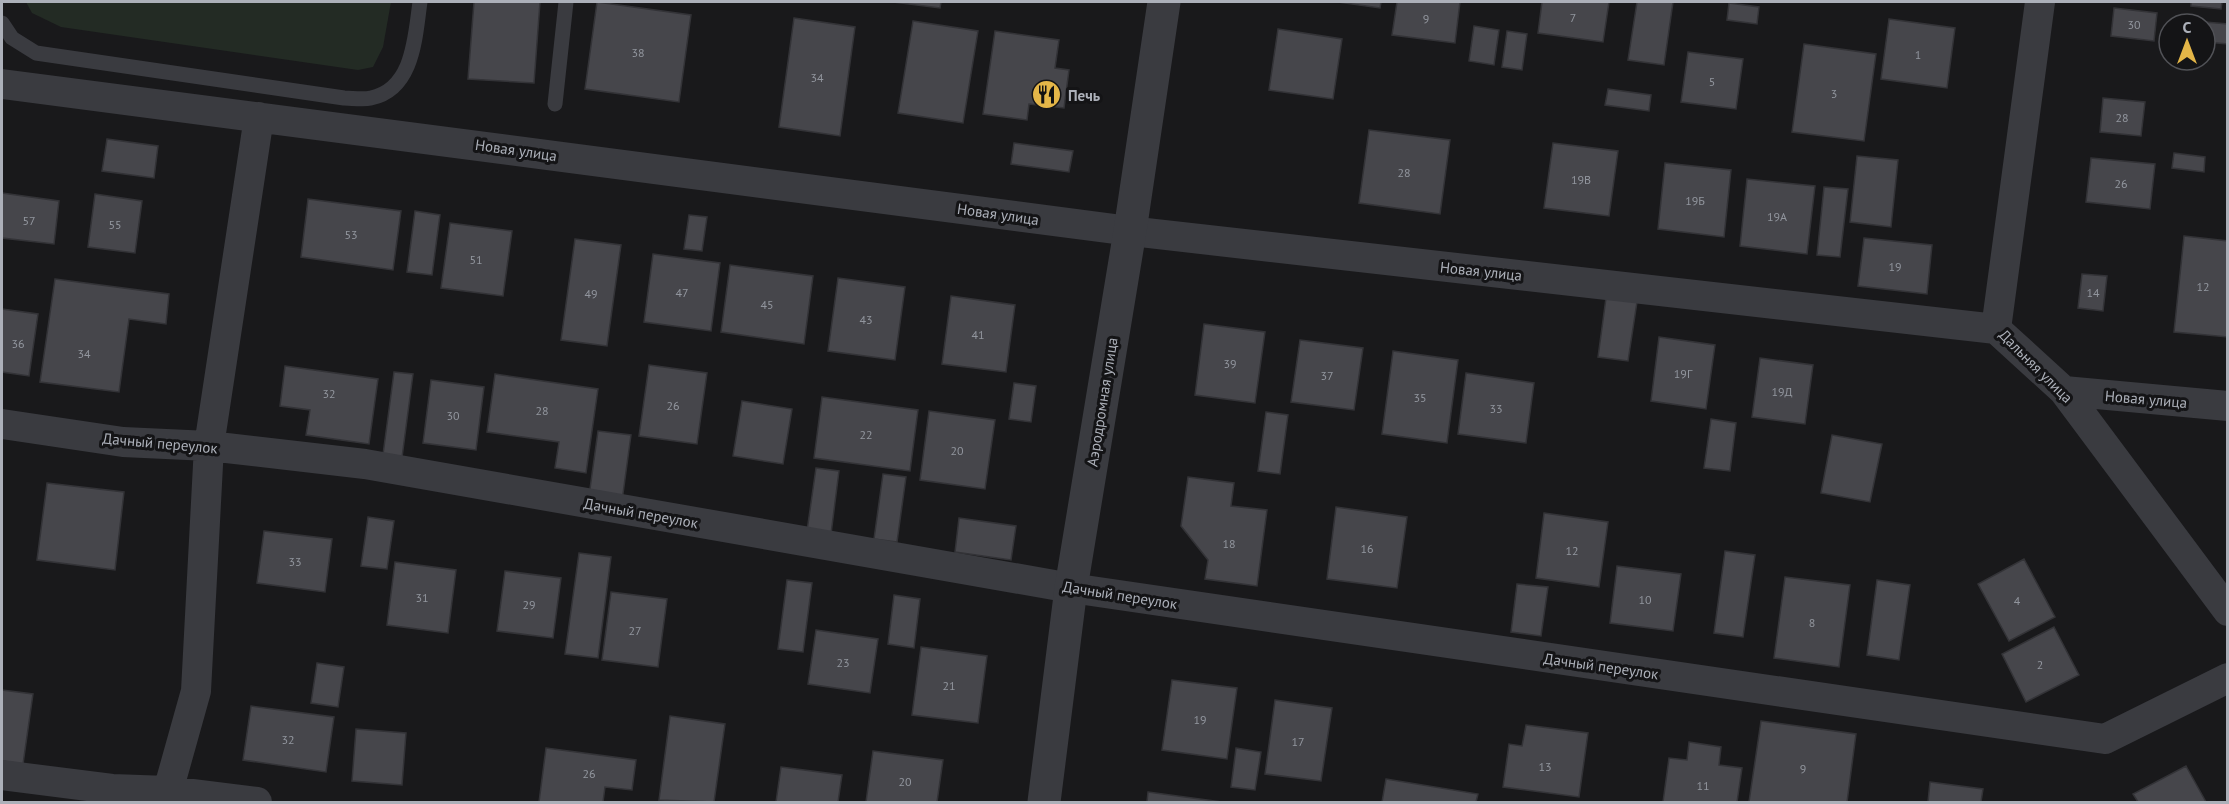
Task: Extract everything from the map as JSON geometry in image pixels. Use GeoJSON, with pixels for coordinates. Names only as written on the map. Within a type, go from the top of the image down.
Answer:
{"type":"FeatureCollection","features":[{"type":"Feature","properties":{"kind":"street","name":"Аэродромная улица"},"geometry":{"type":"LineString","coordinates":[[1044,802],[1071,588],[1130,231],[1164,2]]}},
{"type":"Feature","properties":{"kind":"street","name":"Дальняя улица"},"geometry":{"type":"LineString","coordinates":[[2040,2],[1996,329],[2064,391],[2228,611]]}},
{"type":"Feature","properties":{"kind":"street","name":"Новая улица"},"geometry":{"type":"LineString","coordinates":[[2,84],[1130,231],[1996,329]]}},
{"type":"Feature","properties":{"kind":"street"},"geometry":{"type":"LineString","coordinates":[[168,791],[196,692],[209,446],[259,117]]}},
{"type":"Feature","properties":{"kind":"street","name":"Новая улица"},"geometry":{"type":"LineString","coordinates":[[2064,391],[2228,406]]}},
{"type":"Feature","properties":{"kind":"street","name":"Дачный переулок"},"geometry":{"type":"LineString","coordinates":[[2,423],[123,442],[209,446],[365,464],[1071,588],[2105,739],[2228,678]]}},
{"type":"Feature","properties":{"kind":"street"},"geometry":{"type":"LineString","coordinates":[[2,775],[112,789],[168,791],[257,802]]}},
{"type":"Feature","properties":{"kind":"lane"},"geometry":{"type":"LineString","coordinates":[[2,23],[12,38],[36,53],[344,98],[371,98],[387,92],[403,78],[413,47],[420,2]]}},
{"type":"Feature","properties":{"kind":"lane"},"geometry":{"type":"LineString","coordinates":[[555,104],[566,2]]}},
{"type":"Feature","properties":{"kind":"shaded area"},"geometry":{"type":"Polygon","coordinates":[[[26,2],[391,2],[383,47],[373,67],[358,70],[61,27],[32,13],[26,2]]]}},
{"type":"Feature","properties":{"kind":"building"},"geometry":{"type":"Polygon","coordinates":[[[474,2],[540,2],[534,83],[468,79],[474,2]]]}},
{"type":"Feature","properties":{"kind":"building"},"geometry":{"type":"Polygon","coordinates":[[[597,2],[691,15],[679,102],[585,89],[597,2]]]}},
{"type":"Feature","properties":{"kind":"building"},"geometry":{"type":"Polygon","coordinates":[[[893,2],[941,2],[940,8],[893,2]]]}},
{"type":"Feature","properties":{"kind":"building"},"geometry":{"type":"Polygon","coordinates":[[[1338,2],[1381,2],[1380,8],[1338,2]]]}},
{"type":"Feature","properties":{"kind":"building"},"geometry":{"type":"Polygon","coordinates":[[[1397,2],[1460,2],[1455,43],[1392,35],[1397,2]]]}},
{"type":"Feature","properties":{"kind":"building"},"geometry":{"type":"Polygon","coordinates":[[[1542,2],[1609,2],[1603,42],[1538,33],[1542,2]]]}},
{"type":"Feature","properties":{"kind":"building"},"geometry":{"type":"Polygon","coordinates":[[[1637,2],[1673,2],[1664,65],[1628,60],[1637,2]]]}},
{"type":"Feature","properties":{"kind":"building"},"geometry":{"type":"Polygon","coordinates":[[[2191,2],[2222,2],[2221,9],[2191,6],[2191,2]]]}},
{"type":"Feature","properties":{"kind":"building"},"geometry":{"type":"Polygon","coordinates":[[[1729,3],[1759,7],[1757,24],[1727,20],[1729,3]]]}},
{"type":"Feature","properties":{"kind":"building"},"geometry":{"type":"Polygon","coordinates":[[[2114,8],[2157,13],[2154,41],[2111,36],[2114,8]]]}},
{"type":"Feature","properties":{"kind":"building"},"geometry":{"type":"Polygon","coordinates":[[[794,18],[855,27],[840,136],[779,127],[794,18]]]}},
{"type":"Feature","properties":{"kind":"building"},"geometry":{"type":"Polygon","coordinates":[[[1889,19],[1955,28],[1947,88],[1881,79],[1889,19]]]}},
{"type":"Feature","properties":{"kind":"building"},"geometry":{"type":"Polygon","coordinates":[[[913,21],[978,31],[963,123],[898,113],[913,21]]]}},
{"type":"Feature","properties":{"kind":"building"},"geometry":{"type":"Polygon","coordinates":[[[2217,23],[2228,24],[2228,44],[2217,43],[2217,23]]]}},
{"type":"Feature","properties":{"kind":"building"},"geometry":{"type":"Polygon","coordinates":[[[1474,26],[1499,30],[1494,65],[1469,61],[1474,26]]]}},
{"type":"Feature","properties":{"kind":"building"},"geometry":{"type":"Polygon","coordinates":[[[1278,29],[1342,39],[1333,99],[1269,90],[1278,29]]]}},
{"type":"Feature","properties":{"kind":"building"},"geometry":{"type":"Polygon","coordinates":[[[995,31],[1059,40],[1055,68],[1069,70],[1064,108],[1029,104],[1027,120],[983,114],[995,31]]]}},
{"type":"Feature","properties":{"kind":"building"},"geometry":{"type":"Polygon","coordinates":[[[1507,31],[1527,34],[1522,70],[1502,67],[1507,31]]]}},
{"type":"Feature","properties":{"kind":"building"},"geometry":{"type":"Polygon","coordinates":[[[1804,44],[1876,54],[1864,141],[1792,132],[1804,44]]]}},
{"type":"Feature","properties":{"kind":"building"},"geometry":{"type":"Polygon","coordinates":[[[1688,52],[1743,59],[1736,109],[1681,102],[1688,52]]]}},
{"type":"Feature","properties":{"kind":"building"},"geometry":{"type":"Polygon","coordinates":[[[1608,89],[1651,95],[1649,111],[1605,105],[1608,89]]]}},
{"type":"Feature","properties":{"kind":"building"},"geometry":{"type":"Polygon","coordinates":[[[2103,98],[2145,102],[2141,136],[2100,132],[2103,98]]]}},
{"type":"Feature","properties":{"kind":"building"},"geometry":{"type":"Polygon","coordinates":[[[1369,130],[1450,140],[1440,214],[1359,203],[1369,130]]]}},
{"type":"Feature","properties":{"kind":"building"},"geometry":{"type":"Polygon","coordinates":[[[107,139],[158,146],[154,178],[102,171],[107,139]]]}},
{"type":"Feature","properties":{"kind":"building"},"geometry":{"type":"Polygon","coordinates":[[[1014,143],[1073,151],[1069,172],[1011,164],[1014,143]]]}},
{"type":"Feature","properties":{"kind":"building"},"geometry":{"type":"Polygon","coordinates":[[[1553,143],[1618,151],[1609,216],[1544,208],[1553,143]]]}},
{"type":"Feature","properties":{"kind":"building"},"geometry":{"type":"Polygon","coordinates":[[[2174,153],[2205,157],[2204,172],[2172,168],[2174,153]]]}},
{"type":"Feature","properties":{"kind":"building"},"geometry":{"type":"Polygon","coordinates":[[[1857,156],[1898,160],[1891,227],[1850,222],[1857,156]]]}},
{"type":"Feature","properties":{"kind":"building"},"geometry":{"type":"Polygon","coordinates":[[[2091,158],[2155,164],[2150,209],[2086,202],[2091,158]]]}},
{"type":"Feature","properties":{"kind":"building"},"geometry":{"type":"Polygon","coordinates":[[[1665,163],[1731,170],[1724,237],[1658,229],[1665,163]]]}},
{"type":"Feature","properties":{"kind":"building"},"geometry":{"type":"Polygon","coordinates":[[[1747,179],[1815,186],[1807,254],[1740,246],[1747,179]]]}},
{"type":"Feature","properties":{"kind":"building"},"geometry":{"type":"Polygon","coordinates":[[[1824,187],[1848,189],[1840,257],[1817,255],[1824,187]]]}},
{"type":"Feature","properties":{"kind":"building"},"geometry":{"type":"Polygon","coordinates":[[[2,193],[59,201],[54,244],[2,238],[2,193]]]}},
{"type":"Feature","properties":{"kind":"building"},"geometry":{"type":"Polygon","coordinates":[[[95,194],[142,201],[135,253],[88,247],[95,194]]]}},
{"type":"Feature","properties":{"kind":"building"},"geometry":{"type":"Polygon","coordinates":[[[308,199],[401,211],[393,270],[301,257],[308,199]]]}},
{"type":"Feature","properties":{"kind":"building"},"geometry":{"type":"Polygon","coordinates":[[[415,211],[440,215],[432,275],[407,272],[415,211]]]}},
{"type":"Feature","properties":{"kind":"building"},"geometry":{"type":"Polygon","coordinates":[[[689,215],[707,217],[702,251],[684,249],[689,215]]]}},
{"type":"Feature","properties":{"kind":"building"},"geometry":{"type":"Polygon","coordinates":[[[450,223],[512,231],[503,296],[441,288],[450,223]]]}},
{"type":"Feature","properties":{"kind":"building"},"geometry":{"type":"Polygon","coordinates":[[[2184,236],[2228,241],[2228,337],[2174,332],[2184,236]]]}},
{"type":"Feature","properties":{"kind":"building"},"geometry":{"type":"Polygon","coordinates":[[[1864,238],[1932,245],[1927,294],[1858,286],[1864,238]]]}},
{"type":"Feature","properties":{"kind":"building"},"geometry":{"type":"Polygon","coordinates":[[[575,239],[621,245],[607,346],[561,340],[575,239]]]}},
{"type":"Feature","properties":{"kind":"building"},"geometry":{"type":"Polygon","coordinates":[[[653,254],[720,263],[711,331],[644,322],[653,254]]]}},
{"type":"Feature","properties":{"kind":"building"},"geometry":{"type":"Polygon","coordinates":[[[730,265],[813,276],[804,344],[721,332],[730,265]]]}},
{"type":"Feature","properties":{"kind":"building"},"geometry":{"type":"Polygon","coordinates":[[[2082,274],[2107,276],[2103,311],[2078,308],[2082,274]]]}},
{"type":"Feature","properties":{"kind":"building"},"geometry":{"type":"Polygon","coordinates":[[[838,278],[905,287],[895,360],[828,351],[838,278]]]}},
{"type":"Feature","properties":{"kind":"building"},"geometry":{"type":"Polygon","coordinates":[[[55,279],[169,294],[166,324],[129,319],[119,392],[40,382],[55,279]]]}},
{"type":"Feature","properties":{"kind":"building"},"geometry":{"type":"Polygon","coordinates":[[[951,296],[1015,305],[1006,372],[942,364],[951,296]]]}},
{"type":"Feature","properties":{"kind":"building"},"geometry":{"type":"Polygon","coordinates":[[[1606,298],[1637,302],[1628,361],[1598,357],[1606,298]]]}},
{"type":"Feature","properties":{"kind":"building"},"geometry":{"type":"Polygon","coordinates":[[[2,309],[38,314],[29,376],[2,372],[2,309]]]}},
{"type":"Feature","properties":{"kind":"building"},"geometry":{"type":"Polygon","coordinates":[[[1204,324],[1265,332],[1255,403],[1195,395],[1204,324]]]}},
{"type":"Feature","properties":{"kind":"building"},"geometry":{"type":"Polygon","coordinates":[[[1659,337],[1715,345],[1706,409],[1651,401],[1659,337]]]}},
{"type":"Feature","properties":{"kind":"building"},"geometry":{"type":"Polygon","coordinates":[[[1300,340],[1363,348],[1354,410],[1291,402],[1300,340]]]}},
{"type":"Feature","properties":{"kind":"building"},"geometry":{"type":"Polygon","coordinates":[[[1393,351],[1458,360],[1447,443],[1382,434],[1393,351]]]}},
{"type":"Feature","properties":{"kind":"building"},"geometry":{"type":"Polygon","coordinates":[[[1760,358],[1813,365],[1805,424],[1752,417],[1760,358]]]}},
{"type":"Feature","properties":{"kind":"building"},"geometry":{"type":"Polygon","coordinates":[[[649,365],[707,373],[697,444],[639,436],[649,365]]]}},
{"type":"Feature","properties":{"kind":"building"},"geometry":{"type":"Polygon","coordinates":[[[285,366],[378,379],[369,444],[306,435],[310,410],[280,406],[285,366]]]}},
{"type":"Feature","properties":{"kind":"building"},"geometry":{"type":"Polygon","coordinates":[[[394,372],[413,374],[401,465],[382,462],[394,372]]]}},
{"type":"Feature","properties":{"kind":"building"},"geometry":{"type":"Polygon","coordinates":[[[1466,373],[1534,383],[1526,443],[1458,434],[1466,373]]]}},
{"type":"Feature","properties":{"kind":"building"},"geometry":{"type":"Polygon","coordinates":[[[495,374],[598,389],[586,473],[555,468],[559,442],[487,432],[495,374]]]}},
{"type":"Feature","properties":{"kind":"building"},"geometry":{"type":"Polygon","coordinates":[[[431,380],[484,387],[476,450],[423,443],[431,380]]]}},
{"type":"Feature","properties":{"kind":"building"},"geometry":{"type":"Polygon","coordinates":[[[1014,383],[1036,386],[1031,422],[1009,419],[1014,383]]]}},
{"type":"Feature","properties":{"kind":"building"},"geometry":{"type":"Polygon","coordinates":[[[822,397],[918,410],[910,471],[814,458],[822,397]]]}},
{"type":"Feature","properties":{"kind":"building"},"geometry":{"type":"Polygon","coordinates":[[[742,401],[792,409],[783,464],[733,456],[742,401]]]}},
{"type":"Feature","properties":{"kind":"building"},"geometry":{"type":"Polygon","coordinates":[[[929,411],[995,420],[985,489],[920,480],[929,411]]]}},
{"type":"Feature","properties":{"kind":"building"},"geometry":{"type":"Polygon","coordinates":[[[1266,412],[1288,415],[1280,474],[1258,471],[1266,412]]]}},
{"type":"Feature","properties":{"kind":"building"},"geometry":{"type":"Polygon","coordinates":[[[1711,419],[1736,423],[1730,471],[1704,468],[1711,419]]]}},
{"type":"Feature","properties":{"kind":"building"},"geometry":{"type":"Polygon","coordinates":[[[598,431],[631,435],[622,501],[589,496],[598,431]]]}},
{"type":"Feature","properties":{"kind":"building"},"geometry":{"type":"Polygon","coordinates":[[[1832,435],[1882,444],[1870,502],[1821,493],[1832,435]]]}},
{"type":"Feature","properties":{"kind":"building"},"geometry":{"type":"Polygon","coordinates":[[[816,468],[839,471],[831,534],[807,531],[816,468]]]}},
{"type":"Feature","properties":{"kind":"building"},"geometry":{"type":"Polygon","coordinates":[[[883,474],[906,477],[897,542],[874,539],[883,474]]]}},
{"type":"Feature","properties":{"kind":"building"},"geometry":{"type":"Polygon","coordinates":[[[1188,477],[1234,483],[1231,506],[1267,510],[1257,586],[1205,579],[1208,560],[1181,526],[1188,477]]]}},
{"type":"Feature","properties":{"kind":"building"},"geometry":{"type":"Polygon","coordinates":[[[47,483],[124,492],[115,570],[37,560],[47,483]]]}},
{"type":"Feature","properties":{"kind":"building"},"geometry":{"type":"Polygon","coordinates":[[[1336,507],[1407,517],[1397,588],[1327,579],[1336,507]]]}},
{"type":"Feature","properties":{"kind":"building"},"geometry":{"type":"Polygon","coordinates":[[[1544,513],[1608,522],[1599,587],[1536,578],[1544,513]]]}},
{"type":"Feature","properties":{"kind":"building"},"geometry":{"type":"Polygon","coordinates":[[[368,517],[394,521],[387,569],[361,566],[368,517]]]}},
{"type":"Feature","properties":{"kind":"building"},"geometry":{"type":"Polygon","coordinates":[[[959,518],[1016,526],[1011,560],[955,552],[959,518]]]}},
{"type":"Feature","properties":{"kind":"building"},"geometry":{"type":"Polygon","coordinates":[[[264,531],[332,539],[325,592],[257,583],[264,531]]]}},
{"type":"Feature","properties":{"kind":"building"},"geometry":{"type":"Polygon","coordinates":[[[1725,551],[1755,555],[1743,637],[1714,633],[1725,551]]]}},
{"type":"Feature","properties":{"kind":"building"},"geometry":{"type":"Polygon","coordinates":[[[579,553],[611,557],[598,658],[565,654],[579,553]]]}},
{"type":"Feature","properties":{"kind":"building"},"geometry":{"type":"Polygon","coordinates":[[[2024,559],[2055,617],[2009,641],[1978,584],[2024,559]]]}},
{"type":"Feature","properties":{"kind":"building"},"geometry":{"type":"Polygon","coordinates":[[[395,562],[456,570],[448,633],[387,625],[395,562]]]}},
{"type":"Feature","properties":{"kind":"building"},"geometry":{"type":"Polygon","coordinates":[[[1617,566],[1681,574],[1673,631],[1610,623],[1617,566]]]}},
{"type":"Feature","properties":{"kind":"building"},"geometry":{"type":"Polygon","coordinates":[[[505,571],[561,578],[553,638],[497,631],[505,571]]]}},
{"type":"Feature","properties":{"kind":"building"},"geometry":{"type":"Polygon","coordinates":[[[1785,577],[1850,585],[1839,667],[1774,658],[1785,577]]]}},
{"type":"Feature","properties":{"kind":"building"},"geometry":{"type":"Polygon","coordinates":[[[787,580],[812,583],[803,652],[778,649],[787,580]]]}},
{"type":"Feature","properties":{"kind":"building"},"geometry":{"type":"Polygon","coordinates":[[[1877,580],[1910,585],[1899,660],[1867,655],[1877,580]]]}},
{"type":"Feature","properties":{"kind":"building"},"geometry":{"type":"Polygon","coordinates":[[[1517,584],[1548,587],[1541,636],[1511,632],[1517,584]]]}},
{"type":"Feature","properties":{"kind":"building"},"geometry":{"type":"Polygon","coordinates":[[[611,592],[667,599],[658,667],[602,660],[611,592]]]}},
{"type":"Feature","properties":{"kind":"building"},"geometry":{"type":"Polygon","coordinates":[[[894,595],[920,599],[914,648],[888,644],[894,595]]]}},
{"type":"Feature","properties":{"kind":"building"},"geometry":{"type":"Polygon","coordinates":[[[2054,627],[2079,675],[2026,702],[2002,654],[2054,627]]]}},
{"type":"Feature","properties":{"kind":"building"},"geometry":{"type":"Polygon","coordinates":[[[816,630],[878,639],[870,693],[808,684],[816,630]]]}},
{"type":"Feature","properties":{"kind":"building"},"geometry":{"type":"Polygon","coordinates":[[[921,647],[987,656],[978,723],[912,715],[921,647]]]}},
{"type":"Feature","properties":{"kind":"building"},"geometry":{"type":"Polygon","coordinates":[[[317,663],[344,667],[338,707],[311,703],[317,663]]]}},
{"type":"Feature","properties":{"kind":"building"},"geometry":{"type":"Polygon","coordinates":[[[1172,680],[1237,688],[1227,759],[1162,750],[1172,680]]]}},
{"type":"Feature","properties":{"kind":"building"},"geometry":{"type":"Polygon","coordinates":[[[2,690],[33,694],[23,764],[2,761],[2,690]]]}},
{"type":"Feature","properties":{"kind":"building"},"geometry":{"type":"Polygon","coordinates":[[[1275,700],[1332,708],[1321,781],[1265,774],[1275,700]]]}},
{"type":"Feature","properties":{"kind":"building"},"geometry":{"type":"Polygon","coordinates":[[[251,706],[334,717],[326,772],[243,760],[251,706]]]}},
{"type":"Feature","properties":{"kind":"building"},"geometry":{"type":"Polygon","coordinates":[[[670,716],[725,724],[714,802],[659,800],[670,716]]]}},
{"type":"Feature","properties":{"kind":"building"},"geometry":{"type":"Polygon","coordinates":[[[1761,721],[1856,734],[1847,802],[1749,802],[1761,721]]]}},
{"type":"Feature","properties":{"kind":"building"},"geometry":{"type":"Polygon","coordinates":[[[1526,725],[1588,733],[1579,797],[1503,787],[1509,744],[1522,746],[1526,725]]]}},
{"type":"Feature","properties":{"kind":"building"},"geometry":{"type":"Polygon","coordinates":[[[356,729],[406,733],[402,785],[352,781],[356,729]]]}},
{"type":"Feature","properties":{"kind":"building"},"geometry":{"type":"Polygon","coordinates":[[[1689,742],[1721,747],[1719,765],[1742,768],[1737,802],[1663,802],[1669,758],[1687,760],[1689,742]]]}},
{"type":"Feature","properties":{"kind":"building"},"geometry":{"type":"Polygon","coordinates":[[[546,748],[636,760],[632,790],[605,787],[603,802],[539,802],[546,748]]]}},
{"type":"Feature","properties":{"kind":"building"},"geometry":{"type":"Polygon","coordinates":[[[1236,748],[1261,752],[1255,790],[1231,787],[1236,748]]]}},
{"type":"Feature","properties":{"kind":"building"},"geometry":{"type":"Polygon","coordinates":[[[873,751],[943,760],[937,802],[866,802],[873,751]]]}},
{"type":"Feature","properties":{"kind":"building"},"geometry":{"type":"Polygon","coordinates":[[[2186,766],[2206,802],[2138,802],[2133,794],[2186,766]]]}},
{"type":"Feature","properties":{"kind":"building"},"geometry":{"type":"Polygon","coordinates":[[[781,767],[842,775],[838,802],[776,802],[781,767]]]}},
{"type":"Feature","properties":{"kind":"building"},"geometry":{"type":"Polygon","coordinates":[[[1386,779],[1478,794],[1476,802],[1382,802],[1386,779]]]}},
{"type":"Feature","properties":{"kind":"building"},"geometry":{"type":"Polygon","coordinates":[[[1930,782],[1983,789],[1981,802],[1928,802],[1930,782]]]}},
{"type":"Feature","properties":{"kind":"building"},"geometry":{"type":"Polygon","coordinates":[[[1148,792],[1222,802],[1147,802],[1148,792]]]}},
{"type":"Feature","properties":{"kind":"place","name":"Печь"},"geometry":{"type":"Point","coordinates":[1047,95]}}]}
